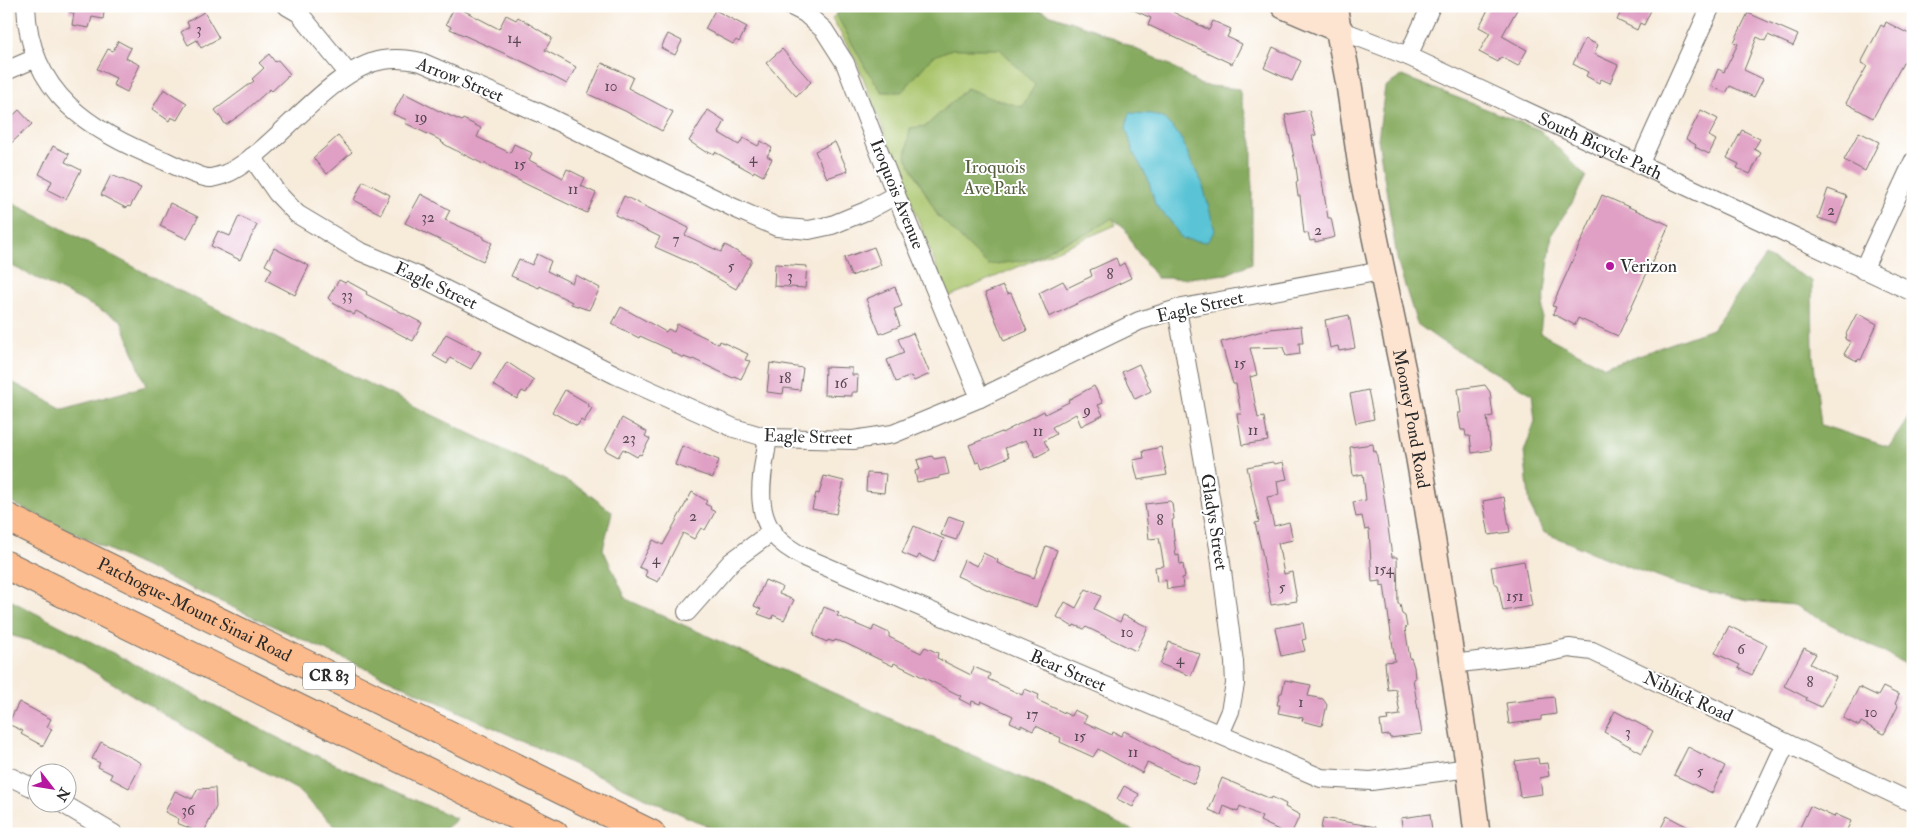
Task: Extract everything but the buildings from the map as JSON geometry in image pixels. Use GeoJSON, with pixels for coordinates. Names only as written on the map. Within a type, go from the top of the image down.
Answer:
{"type":"FeatureCollection","features":[{"type":"Feature","properties":{"kind":"highway","name":"Patchogue-Mount Sinai Road"},"geometry":{"type":"LineString","coordinates":[[6,518],[652,834]]}},
{"type":"Feature","properties":{"kind":"highway","name":"CR 83"},"geometry":{"type":"LineString","coordinates":[[6,565],[554,834]]}},
{"type":"Feature","properties":{"kind":"street","name":"Arrow Street"},"geometry":{"type":"LineString","coordinates":[[26,6],[27,28],[36,58],[50,84],[76,113],[90,124],[149,155],[209,178],[227,174],[252,157],[348,73],[381,60],[402,58],[421,62],[542,114],[777,227],[809,230],[832,225],[866,211],[896,195]]}},
{"type":"Feature","properties":{"kind":"street"},"geometry":{"type":"LineString","coordinates":[[287,6],[299,13],[348,73]]}},
{"type":"Feature","properties":{"kind":"street","name":"Iroquois Avenue"},"geometry":{"type":"LineString","coordinates":[[791,6],[805,12],[824,30],[845,63],[896,195],[980,398]]}},
{"type":"Feature","properties":{"kind":"street","name":"South Bicycle Path"},"geometry":{"type":"LineString","coordinates":[[1284,6],[1408,56],[1913,292]]}},
{"type":"Feature","properties":{"kind":"street","name":"Mooney Pond Road"},"geometry":{"type":"LineString","coordinates":[[1334,6],[1340,30],[1363,180],[1406,384],[1424,486],[1470,768],[1477,834]]}},
{"type":"Feature","properties":{"kind":"street"},"geometry":{"type":"LineString","coordinates":[[1408,56],[1431,6]]}},
{"type":"Feature","properties":{"kind":"street"},"geometry":{"type":"LineString","coordinates":[[1639,165],[1711,6]]}},
{"type":"Feature","properties":{"kind":"street"},"geometry":{"type":"LineString","coordinates":[[6,71],[36,58]]}},
{"type":"Feature","properties":{"kind":"street","name":"Eagle Street"},"geometry":{"type":"LineString","coordinates":[[252,157],[277,193],[297,214],[359,251],[418,276],[616,375],[734,428],[768,438],[853,440],[893,434],[980,398],[1139,321],[1177,309],[1381,271]]}},
{"type":"Feature","properties":{"kind":"street"},"geometry":{"type":"LineString","coordinates":[[1863,270],[1913,162]]}},
{"type":"Feature","properties":{"kind":"street","name":"Gladys Street"},"geometry":{"type":"LineString","coordinates":[[1177,309],[1219,548],[1234,662],[1235,684],[1230,711],[1220,734]]}},
{"type":"Feature","properties":{"kind":"street","name":"Bear Street"},"geometry":{"type":"LineString","coordinates":[[768,438],[760,492],[763,513],[773,532],[785,546],[806,558],[1321,778],[1371,781],[1470,768]]}},
{"type":"Feature","properties":{"kind":"street"},"geometry":{"type":"LineString","coordinates":[[687,612],[731,562],[773,532]]}},
{"type":"Feature","properties":{"kind":"street","name":"Niblick Road"},"geometry":{"type":"LineString","coordinates":[[1452,664],[1545,653],[1569,648],[1592,651],[1913,803]]}},
{"type":"Feature","properties":{"kind":"street"},"geometry":{"type":"LineString","coordinates":[[1744,834],[1786,743]]}},
{"type":"Feature","properties":{"kind":"street"},"geometry":{"type":"LineString","coordinates":[[6,775],[28,785]]}},
{"type":"Feature","properties":{"kind":"street"},"geometry":{"type":"LineString","coordinates":[[77,812],[114,834]]}},
{"type":"Feature","properties":{"kind":"green space","name":"Iroquois Ave Park"},"geometry":{"type":"Polygon","coordinates":[[[844,6],[1009,6],[1116,225],[948,297],[857,62],[832,18],[844,6]]]}},
{"type":"Feature","properties":{"kind":"green space"},"geometry":{"type":"Polygon","coordinates":[[[847,6],[1025,6],[1095,30],[1170,65],[1201,85],[1239,89],[1252,143],[1252,263],[1227,274],[1187,278],[1157,278],[1134,247],[1125,228],[1112,218],[1089,233],[1059,244],[1034,259],[988,265],[938,216],[906,157],[910,128],[926,126],[967,88],[991,98],[1022,107],[1035,85],[1000,49],[952,49],[932,57],[902,92],[882,92],[866,69],[836,14],[847,6]]]}},
{"type":"Feature","properties":{"kind":"green space"},"geometry":{"type":"Polygon","coordinates":[[[1402,76],[1540,130],[1586,176],[1572,203],[1552,234],[1540,333],[1605,367],[1712,329],[1765,256],[1812,281],[1813,355],[1821,425],[1889,447],[1913,411],[1913,668],[1794,605],[1747,601],[1675,584],[1543,532],[1530,506],[1524,452],[1535,421],[1532,394],[1441,341],[1417,324],[1398,264],[1378,139],[1385,87],[1402,76]]]}},
{"type":"Feature","properties":{"kind":"green space"},"geometry":{"type":"Polygon","coordinates":[[[6,199],[168,285],[581,488],[612,512],[603,549],[626,599],[1057,794],[1140,834],[724,834],[128,559],[6,500],[6,379],[63,409],[146,386],[121,320],[6,263],[6,199]]]}},
{"type":"Feature","properties":{"kind":"green space"},"geometry":{"type":"Polygon","coordinates":[[[6,598],[284,741],[457,819],[440,834],[343,834],[296,789],[216,746],[55,648],[6,634],[6,598]]]}},
{"type":"Feature","properties":{"kind":"water"},"geometry":{"type":"Polygon","coordinates":[[[1129,113],[1151,114],[1163,118],[1175,130],[1183,142],[1202,182],[1215,231],[1207,242],[1182,239],[1171,222],[1155,204],[1148,179],[1134,154],[1126,128],[1129,113]]]}},
{"type":"Feature","properties":{"kind":"place","name":"Verizon"},"geometry":{"type":"Point","coordinates":[1610,266]}}]}
